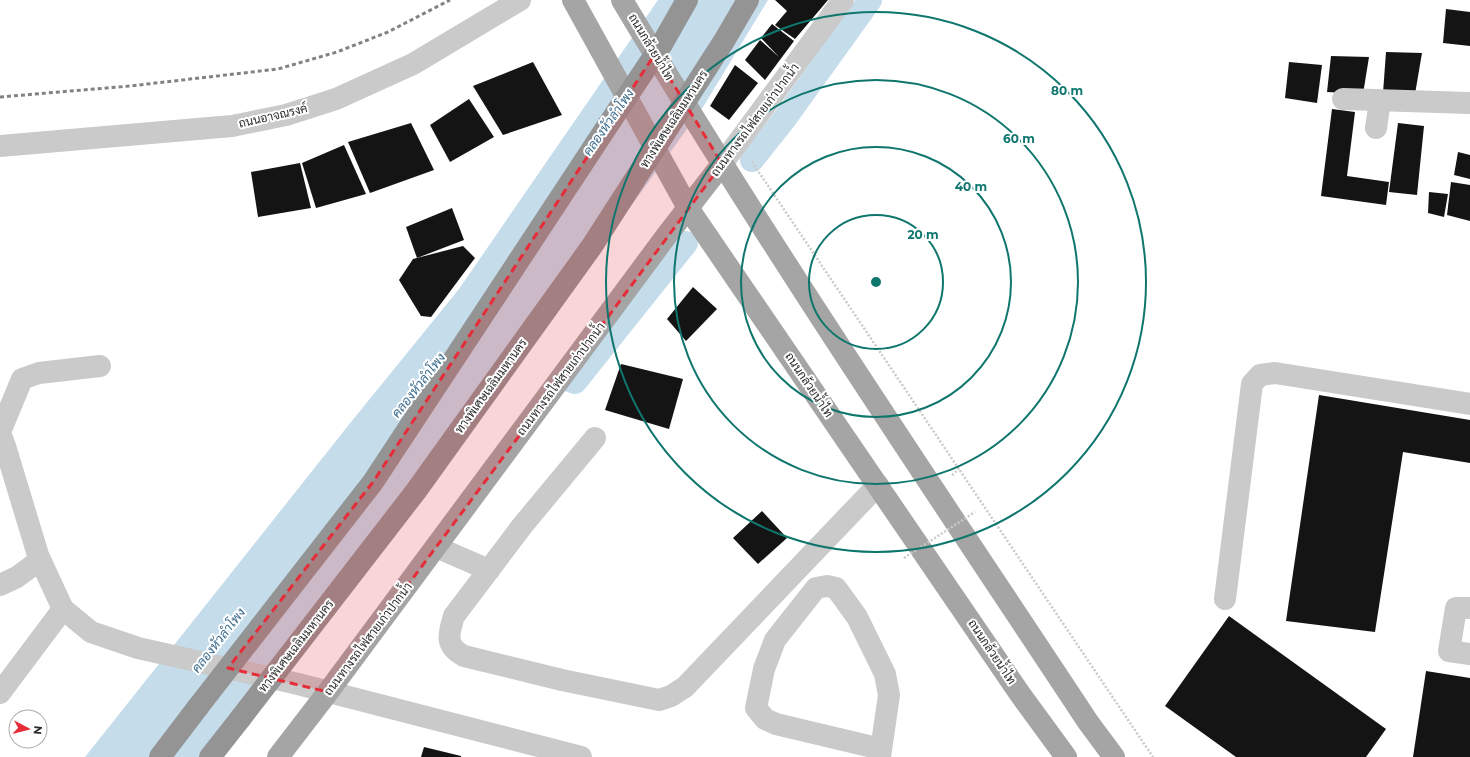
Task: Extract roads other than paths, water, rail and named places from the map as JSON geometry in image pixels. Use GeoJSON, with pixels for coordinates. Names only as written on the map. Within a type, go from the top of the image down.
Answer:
{"type":"FeatureCollection","features":[{"type":"Feature","properties":{"kind":"highway"},"geometry":{"type":"LineString","coordinates":[[160,757],[373,482],[662,44],[687,0]]}},
{"type":"Feature","properties":{"kind":"highway","name":"ทางพิเศษเฉลิมมหานคร"},"geometry":{"type":"LineString","coordinates":[[210,757],[416,491],[592,246],[724,41],[748,0]]}},
{"type":"Feature","properties":{"kind":"main road","name":"ถนนกล้วยน้ำไท"},"geometry":{"type":"LineString","coordinates":[[622,0],[722,164],[809,299],[1083,715],[1114,757]]}},
{"type":"Feature","properties":{"kind":"main road","name":"ถนนกล้วยน้ำไท"},"geometry":{"type":"LineString","coordinates":[[575,3],[688,208],[1020,694],[1066,757]]}},
{"type":"Feature","properties":{"kind":"main road","name":"ถนนทางรถไฟสายเก่าปากน้ำ"},"geometry":{"type":"LineString","coordinates":[[278,757],[722,164]]}},
{"type":"Feature","properties":{"kind":"street","name":"ถนนอาจณรงค์"},"geometry":{"type":"LineString","coordinates":[[0,146],[232,126],[286,115],[336,100],[413,64],[520,0]]}},
{"type":"Feature","properties":{"kind":"street","name":"ถนนทางรถไฟสายเก่าปากน้ำ"},"geometry":{"type":"LineString","coordinates":[[722,164],[739,143],[843,0]]}},
{"type":"Feature","properties":{"kind":"street"},"geometry":{"type":"LineString","coordinates":[[1343,99],[1470,103]]}},
{"type":"Feature","properties":{"kind":"street"},"geometry":{"type":"LineString","coordinates":[[1376,128],[1380,101]]}},
{"type":"Feature","properties":{"kind":"street"},"geometry":{"type":"LineString","coordinates":[[100,366],[39,373],[22,379],[0,433],[40,560],[63,609],[91,632],[138,648],[298,684],[580,757]]}},
{"type":"Feature","properties":{"kind":"street"},"geometry":{"type":"LineString","coordinates":[[1225,598],[1252,384],[1260,375],[1275,373],[1470,404]]}},
{"type":"Feature","properties":{"kind":"street"},"geometry":{"type":"LineString","coordinates":[[595,438],[522,526],[454,616],[449,630],[450,643],[456,652],[464,656],[547,676],[659,700],[672,696],[685,687],[878,485]]}},
{"type":"Feature","properties":{"kind":"street"},"geometry":{"type":"LineString","coordinates":[[436,547],[489,570]]}},
{"type":"Feature","properties":{"kind":"street"},"geometry":{"type":"LineString","coordinates":[[0,585],[17,577],[40,560]]}},
{"type":"Feature","properties":{"kind":"street"},"geometry":{"type":"LineString","coordinates":[[828,586],[836,588],[857,617],[886,674],[889,695],[880,753],[776,724],[765,719],[756,708],[764,669],[775,640],[816,588],[828,586]]}},
{"type":"Feature","properties":{"kind":"street"},"geometry":{"type":"LineString","coordinates":[[1470,608],[1456,608],[1449,651],[1470,654]]}},
{"type":"Feature","properties":{"kind":"street"},"geometry":{"type":"LineString","coordinates":[[0,693],[63,609]]}},
{"type":"Feature","properties":{"kind":"water","name":"คลองหัวลำโพง"},"geometry":{"type":"Polygon","coordinates":[[[658,0],[768,0],[703,107],[431,481],[223,757],[85,757],[351,422],[459,289],[658,0]]]}},
{"type":"Feature","properties":{"kind":"waterway"},"geometry":{"type":"LineString","coordinates":[[752,160],[786,117],[870,0]]}},
{"type":"Feature","properties":{"kind":"waterway"},"geometry":{"type":"LineString","coordinates":[[567,379],[575,382],[686,243]]}},
{"type":"Feature","properties":{"kind":"railway"},"geometry":{"type":"LineString","coordinates":[[0,97],[130,86],[278,69],[337,52],[388,32],[450,0]]}}]}
